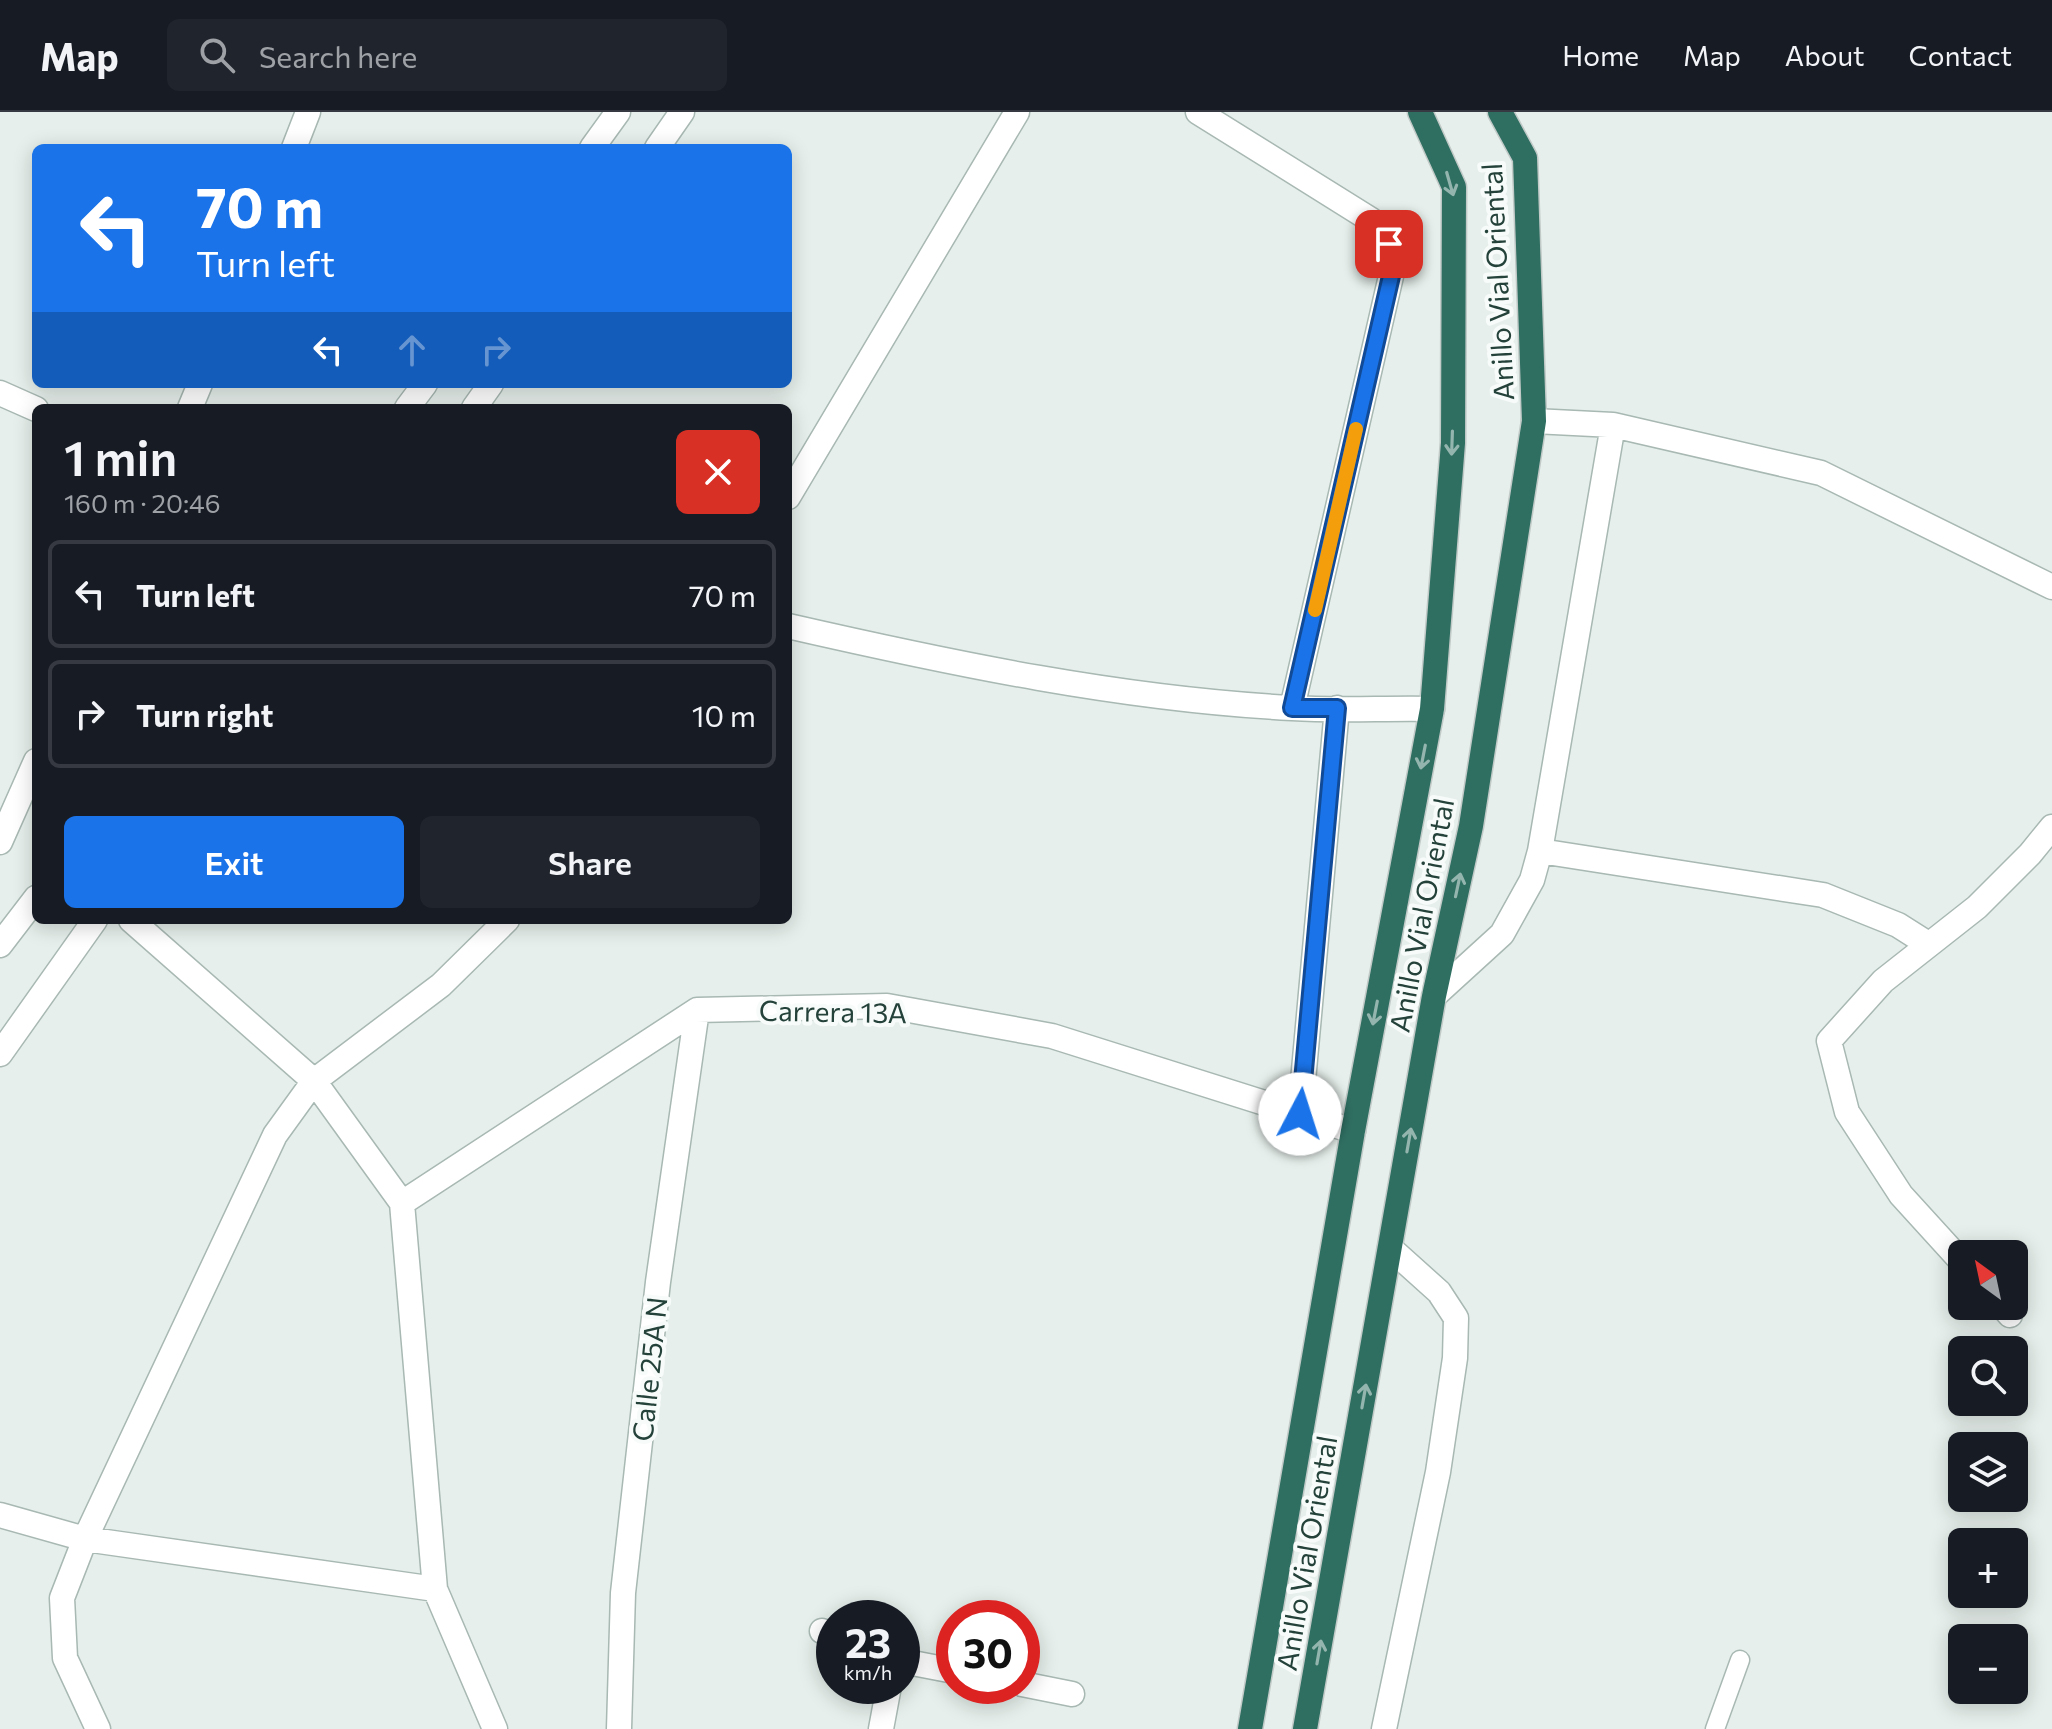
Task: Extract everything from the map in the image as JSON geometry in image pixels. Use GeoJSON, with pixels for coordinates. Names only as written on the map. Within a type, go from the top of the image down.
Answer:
{"type":"FeatureCollection","features":[{"type":"Feature","properties":{"kind":"highway","name":"Anillo Vial Oriental"},"geometry":{"type":"LineString","coordinates":[[1250,1729],[1353,1131],[1432,709],[1453,443],[1454,187],[1420,112]]}},
{"type":"Feature","properties":{"kind":"highway","name":"Anillo Vial Oriental"},"geometry":{"type":"LineString","coordinates":[[1305,1729],[1434,996],[1471,826],[1534,421],[1525,158],[1500,112]]}},
{"type":"Feature","properties":{"kind":"street"},"geometry":{"type":"LineString","coordinates":[[296,144],[308,112]]}},
{"type":"Feature","properties":{"kind":"street"},"geometry":{"type":"LineString","coordinates":[[595,144],[618,112]]}},
{"type":"Feature","properties":{"kind":"street"},"geometry":{"type":"LineString","coordinates":[[660,144],[682,112]]}},
{"type":"Feature","properties":{"kind":"street"},"geometry":{"type":"LineString","coordinates":[[792,490],[1017,112]]}},
{"type":"Feature","properties":{"kind":"street"},"geometry":{"type":"LineString","coordinates":[[1198,112],[1371,220],[1389,244],[1394,263],[1292,708]]}},
{"type":"Feature","properties":{"kind":"street"},"geometry":{"type":"LineString","coordinates":[[0,393],[32,407]]}},
{"type":"Feature","properties":{"kind":"street"},"geometry":{"type":"LineString","coordinates":[[1534,421],[1613,425],[1821,473],[2052,587]]}},
{"type":"Feature","properties":{"kind":"street"},"geometry":{"type":"LineString","coordinates":[[1434,996],[1502,934],[1532,880],[1540,851],[1613,425]]}},
{"type":"Feature","properties":{"kind":"street"},"geometry":{"type":"LineString","coordinates":[[792,627],[895,651],[1088,687],[1292,708],[1432,709]]}},
{"type":"Feature","properties":{"kind":"street"},"geometry":{"type":"LineString","coordinates":[[1300,1114],[1337,708]]}},
{"type":"Feature","properties":{"kind":"street"},"geometry":{"type":"LineString","coordinates":[[0,842],[32,770]]}},
{"type":"Feature","properties":{"kind":"street"},"geometry":{"type":"LineString","coordinates":[[1948,1247],[1901,1195],[1847,1112],[1829,1041],[1883,981],[1977,907],[2030,854],[2052,827]]}},
{"type":"Feature","properties":{"kind":"street"},"geometry":{"type":"LineString","coordinates":[[1540,851],[1823,895],[1898,925],[1928,944]]}},
{"type":"Feature","properties":{"kind":"street"},"geometry":{"type":"LineString","coordinates":[[0,945],[32,903]]}},
{"type":"Feature","properties":{"kind":"street"},"geometry":{"type":"LineString","coordinates":[[0,1054],[92,924]]}},
{"type":"Feature","properties":{"kind":"street"},"geometry":{"type":"LineString","coordinates":[[136,924],[314,1081],[402,1203],[435,1589],[495,1729]]}},
{"type":"Feature","properties":{"kind":"street"},"geometry":{"type":"LineString","coordinates":[[98,1729],[65,1658],[62,1598],[85,1539],[275,1135],[314,1081],[441,985],[503,924]]}},
{"type":"Feature","properties":{"kind":"street","name":"Carrera 13A"},"geometry":{"type":"LineString","coordinates":[[697,1010],[887,1006],[1052,1036],[1353,1131]]}},
{"type":"Feature","properties":{"kind":"street"},"geometry":{"type":"LineString","coordinates":[[402,1203],[697,1010]]}},
{"type":"Feature","properties":{"kind":"street","name":"Calle 25A N"},"geometry":{"type":"LineString","coordinates":[[619,1729],[623,1593],[658,1282],[697,1010]]}},
{"type":"Feature","properties":{"kind":"street"},"geometry":{"type":"LineString","coordinates":[[1384,1729],[1438,1472],[1455,1358],[1456,1318],[1439,1292],[1390,1248]]}},
{"type":"Feature","properties":{"kind":"street"},"geometry":{"type":"LineString","coordinates":[[0,1515],[85,1539],[435,1589]]}},
{"type":"Feature","properties":{"kind":"street"},"geometry":{"type":"LineString","coordinates":[[1040,1688],[1072,1694]]}},
{"type":"Feature","properties":{"kind":"street"},"geometry":{"type":"LineString","coordinates":[[881,1729],[886,1704]]}},
{"type":"Feature","properties":{"kind":"lane"},"geometry":{"type":"LineString","coordinates":[[1715,1729],[1740,1660]]}},
{"type":"Feature","properties":{"kind":"slow traffic"},"geometry":{"type":"LineString","coordinates":[[1315,610],[1356,429]]}},
{"type":"Feature","properties":{"kind":"route"},"geometry":{"type":"LineString","coordinates":[[1300,1114],[1337,708],[1292,708],[1394,263],[1389,244]]}}]}
